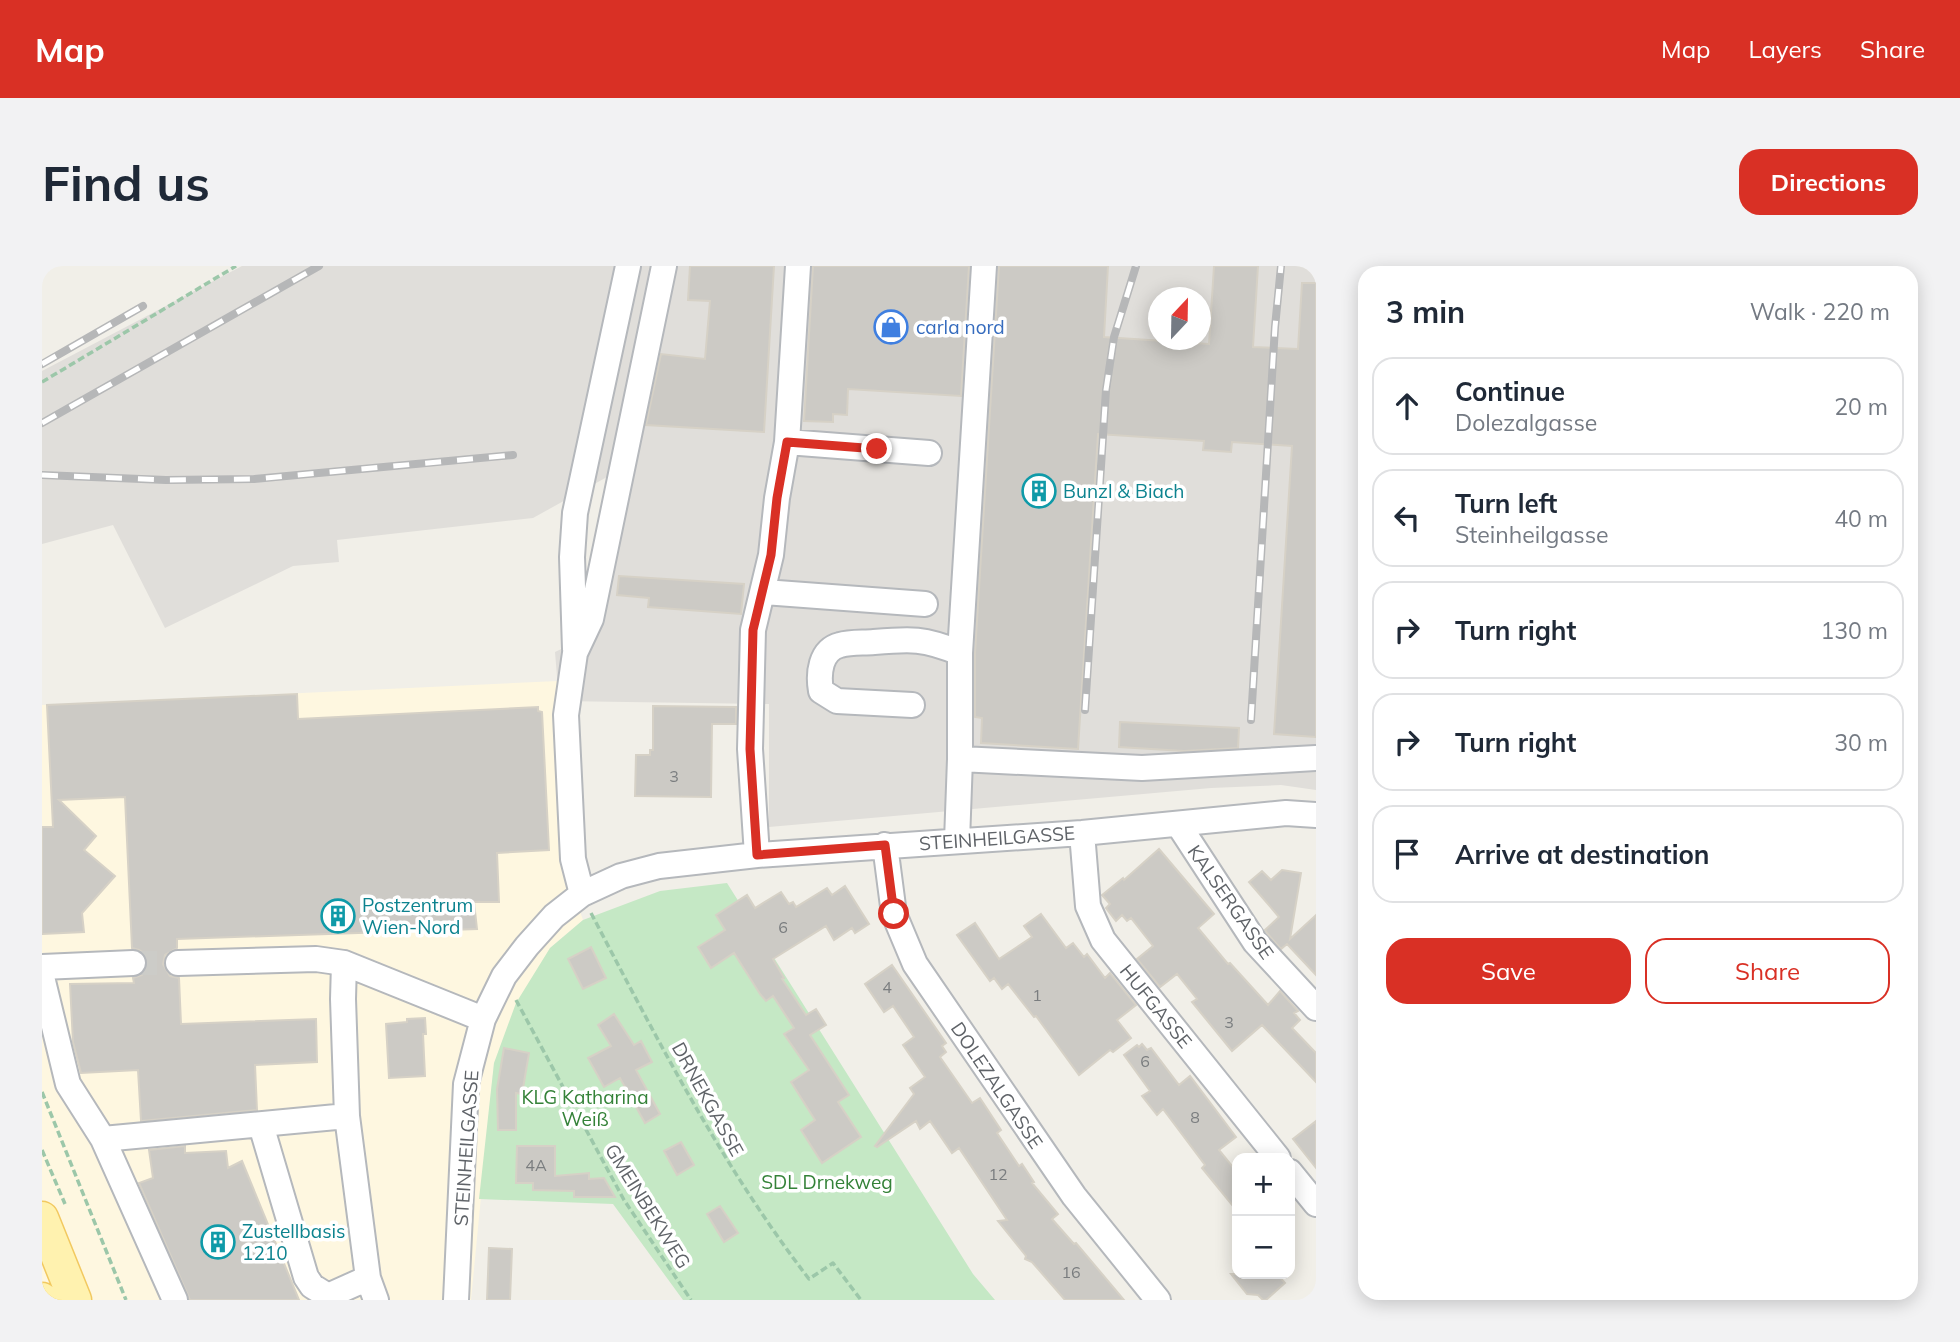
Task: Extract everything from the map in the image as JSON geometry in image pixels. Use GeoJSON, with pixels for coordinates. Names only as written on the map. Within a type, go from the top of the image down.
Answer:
{"type":"FeatureCollection","features":[{"type":"Feature","properties":{"kind":"main road"},"geometry":{"type":"LineString","coordinates":[[42,1218],[75,1300]]}},
{"type":"Feature","properties":{"kind":"street"},"geometry":{"type":"LineString","coordinates":[[582,894],[573,859],[566,715],[575,653],[572,557],[575,513],[628,266]]}},
{"type":"Feature","properties":{"kind":"street"},"geometry":{"type":"LineString","coordinates":[[575,653],[591,620],[664,266]]}},
{"type":"Feature","properties":{"kind":"street"},"geometry":{"type":"LineString","coordinates":[[757,855],[750,749],[753,630],[764,592],[787,442],[798,266]]}},
{"type":"Feature","properties":{"kind":"street"},"geometry":{"type":"LineString","coordinates":[[957,841],[960,653],[984,266]]}},
{"type":"Feature","properties":{"kind":"street"},"geometry":{"type":"LineString","coordinates":[[787,442],[929,453]]}},
{"type":"Feature","properties":{"kind":"street"},"geometry":{"type":"LineString","coordinates":[[764,592],[925,604]]}},
{"type":"Feature","properties":{"kind":"street"},"geometry":{"type":"LineString","coordinates":[[912,705],[837,701],[821,691],[820,668],[827,654],[838,645],[915,638],[934,642],[960,653]]}},
{"type":"Feature","properties":{"kind":"street"},"geometry":{"type":"LineString","coordinates":[[960,759],[1142,768],[1316,758]]}},
{"type":"Feature","properties":{"kind":"street","name":"STEINHEILGASSE"},"geometry":{"type":"LineString","coordinates":[[456,1300],[466,1084],[483,1019],[504,976],[527,946],[554,916],[582,894],[621,876],[659,866],[757,855],[1082,833],[1286,813],[1316,815]]}},
{"type":"Feature","properties":{"kind":"street","name":"KALSERGASSE"},"geometry":{"type":"LineString","coordinates":[[1178,824],[1255,942],[1316,1008]]}},
{"type":"Feature","properties":{"kind":"street","name":"HUFGASSE"},"geometry":{"type":"LineString","coordinates":[[1082,833],[1088,906],[1103,940],[1274,1153]]}},
{"type":"Feature","properties":{"kind":"street","name":"DOLEZALGASSE"},"geometry":{"type":"LineString","coordinates":[[885,845],[894,914],[915,964],[1073,1196],[1158,1300]]}},
{"type":"Feature","properties":{"kind":"street"},"geometry":{"type":"LineString","coordinates":[[178,962],[316,959],[345,963],[483,1019]]}},
{"type":"Feature","properties":{"kind":"street"},"geometry":{"type":"LineString","coordinates":[[42,967],[133,963]]}},
{"type":"Feature","properties":{"kind":"street"},"geometry":{"type":"LineString","coordinates":[[261,1125],[306,1277],[312,1286],[328,1296],[372,1289],[346,1116],[343,999],[345,963]]}},
{"type":"Feature","properties":{"kind":"street"},"geometry":{"type":"LineString","coordinates":[[42,977],[68,1084],[103,1139],[175,1300]]}},
{"type":"Feature","properties":{"kind":"street"},"geometry":{"type":"LineString","coordinates":[[103,1139],[346,1116]]}},
{"type":"Feature","properties":{"kind":"street"},"geometry":{"type":"LineString","coordinates":[[1295,1178],[1316,1204]]}},
{"type":"Feature","properties":{"kind":"path"},"geometry":{"type":"LineString","coordinates":[[42,382],[236,266]]}},
{"type":"Feature","properties":{"kind":"path","name":"DRNEKGASSE"},"geometry":{"type":"LineString","coordinates":[[582,894],[729,1165],[782,1243],[809,1279],[833,1263],[860,1300]]}},
{"type":"Feature","properties":{"kind":"path","name":"GMEINBEKWEG"},"geometry":{"type":"LineString","coordinates":[[504,976],[624,1200],[691,1300]]}},
{"type":"Feature","properties":{"kind":"path"},"geometry":{"type":"LineString","coordinates":[[42,1092],[126,1300]]}},
{"type":"Feature","properties":{"kind":"shaded area"},"geometry":{"type":"Polygon","coordinates":[[[242,266],[1316,266],[1316,790],[1281,785],[1211,788],[769,827],[769,704],[559,701],[555,652],[574,643],[607,477],[533,518],[337,540],[339,562],[293,566],[165,628],[113,525],[42,544],[42,371],[242,266]]]}},
{"type":"Feature","properties":{"kind":"shaded area"},"geometry":{"type":"Polygon","coordinates":[[[558,681],[567,873],[583,920],[550,948],[494,1063],[471,1300],[42,1300],[42,705],[558,681]]]}},
{"type":"Feature","properties":{"kind":"green space"},"geometry":{"type":"Polygon","coordinates":[[[727,883],[973,1274],[995,1300],[683,1300],[613,1204],[479,1199],[494,1063],[516,1003],[550,948],[583,920],[660,891],[727,883]]]}},
{"type":"Feature","properties":{"kind":"building"},"geometry":{"type":"Polygon","coordinates":[[[690,266],[774,266],[764,432],[646,425],[661,354],[705,359],[710,301],[688,300],[690,266]]]}},
{"type":"Feature","properties":{"kind":"building","name":"carla nord"},"geometry":{"type":"Polygon","coordinates":[[[813,266],[969,266],[961,396],[848,389],[847,415],[833,414],[833,422],[804,421],[813,266]]]}},
{"type":"Feature","properties":{"kind":"building"},"geometry":{"type":"Polygon","coordinates":[[[999,266],[1108,266],[1104,337],[1148,340],[1148,350],[1211,350],[1214,266],[1258,266],[1253,347],[1298,349],[1302,283],[1316,283],[1316,737],[1274,734],[1292,446],[1232,442],[1231,452],[1203,450],[1204,441],[1098,434],[1078,749],[981,743],[982,718],[975,717],[975,653],[999,266]]]}},
{"type":"Feature","properties":{"kind":"building"},"geometry":{"type":"Polygon","coordinates":[[[619,576],[744,584],[741,614],[648,607],[649,598],[617,595],[619,576]]]}},
{"type":"Feature","properties":{"kind":"building","name":"Postzentrum Wien-Nord"},"geometry":{"type":"Polygon","coordinates":[[[297,694],[298,719],[538,707],[538,711],[542,712],[549,850],[497,853],[499,902],[474,902],[477,929],[177,939],[177,948],[165,955],[163,964],[170,976],[179,978],[181,1024],[316,1019],[317,1062],[255,1065],[257,1110],[141,1121],[138,1070],[81,1073],[73,1042],[70,984],[134,983],[133,978],[142,975],[148,963],[145,954],[132,948],[125,797],[59,800],[96,836],[84,850],[115,876],[82,913],[84,932],[42,934],[42,827],[53,827],[47,705],[297,694]]]}},
{"type":"Feature","properties":{"kind":"building"},"geometry":{"type":"Polygon","coordinates":[[[653,706],[736,707],[736,724],[712,724],[711,797],[635,796],[636,755],[650,755],[650,750],[653,750],[653,706]]]}},
{"type":"Feature","properties":{"kind":"building"},"geometry":{"type":"Polygon","coordinates":[[[1120,722],[1239,728],[1238,748],[1184,751],[1119,747],[1120,722]]]}},
{"type":"Feature","properties":{"kind":"building"},"geometry":{"type":"Polygon","coordinates":[[[1159,849],[1214,914],[1198,928],[1228,964],[1230,963],[1268,1005],[1280,991],[1298,1011],[1294,1013],[1300,1020],[1292,1028],[1316,1053],[1316,1082],[1262,1025],[1232,1051],[1192,1002],[1197,999],[1177,974],[1160,987],[1137,959],[1153,946],[1131,918],[1127,921],[1122,915],[1116,921],[1106,908],[1110,904],[1102,895],[1123,878],[1124,880],[1159,849]]]}},
{"type":"Feature","properties":{"kind":"building"},"geometry":{"type":"Polygon","coordinates":[[[1282,870],[1301,873],[1290,939],[1316,915],[1316,975],[1287,944],[1281,949],[1267,933],[1265,930],[1279,917],[1249,882],[1262,871],[1271,880],[1282,870]]]}},
{"type":"Feature","properties":{"kind":"building"},"geometry":{"type":"Polygon","coordinates":[[[845,886],[869,924],[855,933],[852,928],[834,940],[826,926],[773,959],[784,978],[782,979],[806,1015],[816,1009],[826,1025],[810,1035],[849,1095],[838,1102],[861,1137],[822,1163],[801,1130],[815,1120],[791,1082],[809,1070],[784,1034],[794,1028],[773,996],[766,1001],[760,994],[734,953],[711,968],[698,947],[725,930],[716,915],[747,895],[755,908],[781,892],[789,904],[793,902],[796,907],[827,888],[832,895],[845,886]]]}},
{"type":"Feature","properties":{"kind":"building"},"geometry":{"type":"Polygon","coordinates":[[[1041,914],[1066,948],[1073,943],[1084,957],[1087,954],[1105,978],[1110,973],[1136,1005],[1117,1020],[1131,1038],[1113,1052],[1110,1050],[1079,1075],[1036,1016],[1034,1017],[1008,984],[1002,989],[994,978],[990,981],[957,935],[975,923],[999,959],[1032,937],[1024,926],[1041,914]]]}},
{"type":"Feature","properties":{"kind":"building"},"geometry":{"type":"Polygon","coordinates":[[[591,947],[606,978],[583,989],[568,959],[591,947]]]}},
{"type":"Feature","properties":{"kind":"building"},"geometry":{"type":"Polygon","coordinates":[[[892,965],[946,1043],[942,1046],[946,1052],[940,1057],[972,1103],[980,1098],[1001,1130],[997,1133],[1019,1166],[1022,1164],[1034,1182],[1032,1183],[1058,1214],[1052,1219],[1124,1300],[1065,1300],[1032,1262],[1025,1259],[1026,1256],[998,1221],[1007,1220],[959,1148],[952,1153],[930,1121],[920,1129],[916,1121],[875,1146],[914,1094],[910,1088],[925,1077],[903,1045],[914,1037],[893,1006],[884,1012],[865,984],[892,965]]]}},
{"type":"Feature","properties":{"kind":"building"},"geometry":{"type":"Polygon","coordinates":[[[614,1014],[634,1045],[641,1041],[652,1062],[636,1070],[660,1114],[645,1123],[620,1078],[604,1087],[588,1058],[611,1046],[598,1025],[614,1014]]]}},
{"type":"Feature","properties":{"kind":"building"},"geometry":{"type":"Polygon","coordinates":[[[425,1018],[425,1076],[389,1078],[386,1024],[425,1018]]]}},
{"type":"Feature","properties":{"kind":"building"},"geometry":{"type":"Polygon","coordinates":[[[1142,1044],[1147,1050],[1151,1048],[1179,1085],[1190,1076],[1236,1137],[1219,1150],[1232,1166],[1232,1205],[1202,1168],[1205,1165],[1163,1109],[1157,1115],[1142,1096],[1150,1091],[1124,1055],[1137,1045],[1139,1047],[1142,1044]]]}},
{"type":"Feature","properties":{"kind":"building"},"geometry":{"type":"Polygon","coordinates":[[[504,1048],[529,1053],[522,1094],[516,1093],[516,1130],[498,1130],[497,1089],[504,1048]]]}},
{"type":"Feature","properties":{"kind":"building"},"geometry":{"type":"Polygon","coordinates":[[[1316,1121],[1316,1168],[1293,1139],[1316,1121]]]}},
{"type":"Feature","properties":{"kind":"building"},"geometry":{"type":"Polygon","coordinates":[[[681,1142],[694,1165],[677,1175],[664,1151],[681,1142]]]}},
{"type":"Feature","properties":{"kind":"building","name":"Zustellbasis 1210"},"geometry":{"type":"Polygon","coordinates":[[[185,1146],[185,1153],[226,1151],[228,1168],[242,1161],[299,1300],[190,1300],[139,1183],[153,1178],[149,1150],[185,1146]]]}},
{"type":"Feature","properties":{"kind":"building"},"geometry":{"type":"Polygon","coordinates":[[[517,1146],[555,1146],[555,1176],[589,1173],[589,1179],[604,1178],[615,1197],[574,1197],[574,1191],[533,1190],[533,1183],[516,1183],[517,1146]]]}},
{"type":"Feature","properties":{"kind":"building"},"geometry":{"type":"Polygon","coordinates":[[[720,1206],[738,1233],[724,1242],[707,1214],[720,1206]]]}},
{"type":"Feature","properties":{"kind":"building"},"geometry":{"type":"Polygon","coordinates":[[[489,1248],[512,1249],[510,1300],[487,1300],[489,1248]]]}},
{"type":"Feature","properties":{"kind":"building"},"geometry":{"type":"Polygon","coordinates":[[[1235,1279],[1281,1279],[1285,1283],[1266,1300],[1258,1295],[1247,1294],[1235,1279]]]}},
{"type":"Feature","properties":{"kind":"tunnel"},"geometry":{"type":"LineString","coordinates":[[133,963],[178,963]]}},
{"type":"Feature","properties":{"kind":"railway"},"geometry":{"type":"LineString","coordinates":[[42,423],[319,266]]}},
{"type":"Feature","properties":{"kind":"railway"},"geometry":{"type":"LineString","coordinates":[[1085,710],[1106,390],[1114,337],[1136,266]]}},
{"type":"Feature","properties":{"kind":"railway"},"geometry":{"type":"LineString","coordinates":[[1251,720],[1281,266]]}},
{"type":"Feature","properties":{"kind":"railway"},"geometry":{"type":"LineString","coordinates":[[42,364],[143,306]]}},
{"type":"Feature","properties":{"kind":"railway"},"geometry":{"type":"LineString","coordinates":[[42,475],[166,480],[254,479],[513,455]]}},
{"type":"Feature","properties":{"kind":"place","name":"carla nord"},"geometry":{"type":"Point","coordinates":[891,327]}},
{"type":"Feature","properties":{"kind":"place","name":"Bunzl & Biach"},"geometry":{"type":"Point","coordinates":[1039,491]}},
{"type":"Feature","properties":{"kind":"place","name":"Postzentrum Wien-Nord"},"geometry":{"type":"Point","coordinates":[338,916]}},
{"type":"Feature","properties":{"kind":"place","name":"Zustellbasis 1210"},"geometry":{"type":"Point","coordinates":[218,1242]}},
{"type":"Feature","properties":{"kind":"route"},"geometry":{"type":"LineString","coordinates":[[877,449],[787,442],[771,555],[753,630],[750,749],[757,855],[885,845],[894,914]]}},
{"type":"Feature","properties":{"kind":"park label","name":"KLG Katharina Weiß"},"geometry":{"type":"Point","coordinates":[585,1108]}},
{"type":"Feature","properties":{"kind":"park label","name":"SDL Drnekweg"},"geometry":{"type":"Point","coordinates":[827,1182]}}]}
